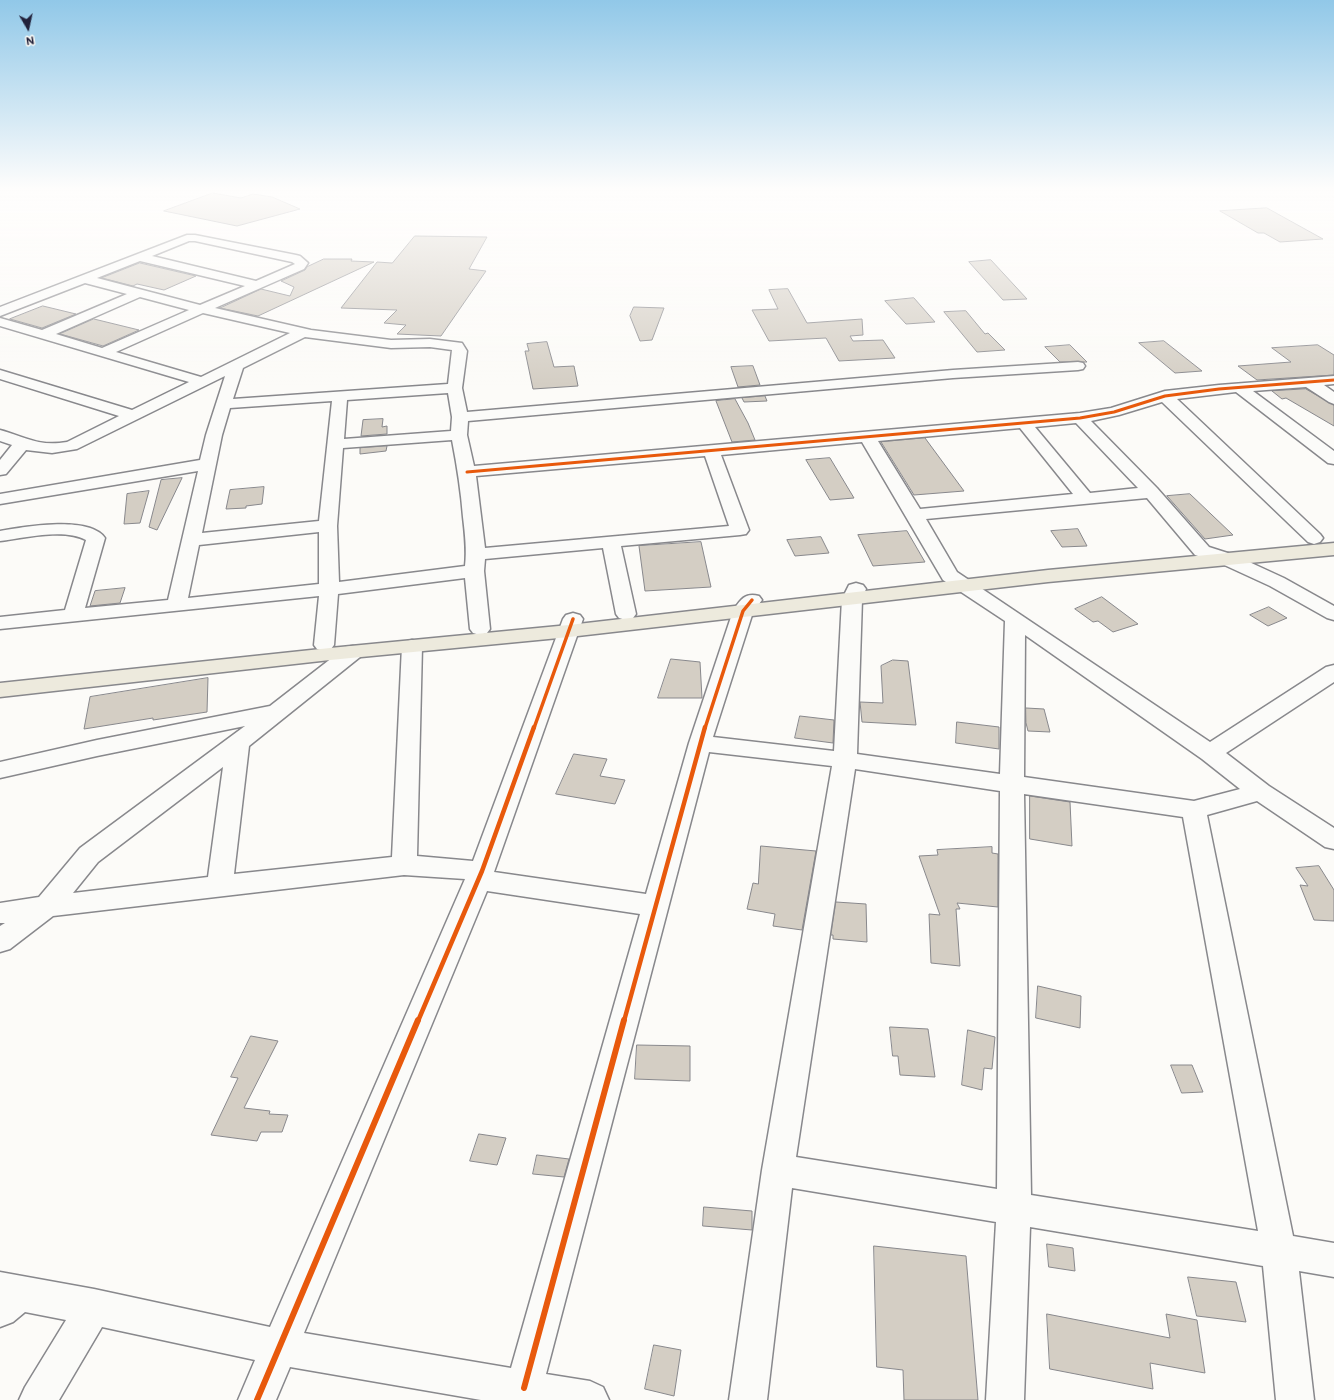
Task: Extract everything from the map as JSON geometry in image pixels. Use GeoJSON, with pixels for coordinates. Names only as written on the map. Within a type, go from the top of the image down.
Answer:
{"type":"FeatureCollection","features":[{"type":"Feature","properties":{"kind":"main road"},"geometry":{"type":"LineString","coordinates":[[0,690],[412,646],[571,625],[854,594],[1334,536]]}},
{"type":"Feature","properties":{"kind":"main road"},"geometry":{"type":"LineString","coordinates":[[956,581],[1048,576],[1334,549]]}},
{"type":"Feature","properties":{"kind":"main road"},"geometry":{"type":"LineString","coordinates":[[0,677],[480,629],[571,625],[626,614],[747,606]]}},
{"type":"Feature","properties":{"kind":"street"},"geometry":{"type":"LineString","coordinates":[[0,312],[146,254]]}},
{"type":"Feature","properties":{"kind":"street"},"geometry":{"type":"LineString","coordinates":[[104,352],[258,285],[300,266],[302,263],[296,259],[274,254]]}},
{"type":"Feature","properties":{"kind":"street"},"geometry":{"type":"LineString","coordinates":[[140,257],[258,285]]}},
{"type":"Feature","properties":{"kind":"street"},"geometry":{"type":"LineString","coordinates":[[85,279],[201,309],[304,332],[391,344],[430,343],[457,346],[460,350],[455,388],[460,418],[459,435],[467,472],[480,629]]}},
{"type":"Feature","properties":{"kind":"street"},"geometry":{"type":"LineString","coordinates":[[42,335],[139,293]]}},
{"type":"Feature","properties":{"kind":"street"},"geometry":{"type":"LineString","coordinates":[[0,322],[204,382]]}},
{"type":"Feature","properties":{"kind":"street"},"geometry":{"type":"LineString","coordinates":[[0,436],[36,448],[71,446],[304,332]]}},
{"type":"Feature","properties":{"kind":"street"},"geometry":{"type":"LineString","coordinates":[[177,605],[214,435],[236,366]]}},
{"type":"Feature","properties":{"kind":"street"},"geometry":{"type":"LineString","coordinates":[[460,418],[953,374],[1078,366]]}},
{"type":"Feature","properties":{"kind":"street"},"geometry":{"type":"LineString","coordinates":[[0,374],[134,416]]}},
{"type":"Feature","properties":{"kind":"street"},"geometry":{"type":"LineString","coordinates":[[467,472],[868,438],[1080,418],[1114,412],[1165,396],[1219,389],[1334,380]]}},
{"type":"Feature","properties":{"kind":"street"},"geometry":{"type":"LineString","coordinates":[[1309,382],[1334,400]]}},
{"type":"Feature","properties":{"kind":"street"},"geometry":{"type":"LineString","coordinates":[[223,409],[340,402],[455,388]]}},
{"type":"Feature","properties":{"kind":"street"},"geometry":{"type":"LineString","coordinates":[[1240,388],[1334,459]]}},
{"type":"Feature","properties":{"kind":"street"},"geometry":{"type":"LineString","coordinates":[[1165,396],[1314,538]]}},
{"type":"Feature","properties":{"kind":"street"},"geometry":{"type":"LineString","coordinates":[[324,644],[329,588],[328,526],[340,402]]}},
{"type":"Feature","properties":{"kind":"street"},"geometry":{"type":"LineString","coordinates":[[1080,418],[1151,492],[1202,551],[1227,559],[1277,582],[1334,614]]}},
{"type":"Feature","properties":{"kind":"street"},"geometry":{"type":"LineString","coordinates":[[1024,423],[1085,498]]}},
{"type":"Feature","properties":{"kind":"street"},"geometry":{"type":"LineString","coordinates":[[336,444],[459,435]]}},
{"type":"Feature","properties":{"kind":"street"},"geometry":{"type":"LineString","coordinates":[[868,438],[956,581],[1015,619],[1210,753],[1260,792],[1334,840]]}},
{"type":"Feature","properties":{"kind":"street"},"geometry":{"type":"LineString","coordinates":[[0,470],[22,444]]}},
{"type":"Feature","properties":{"kind":"street"},"geometry":{"type":"LineString","coordinates":[[0,623],[329,588],[475,562],[611,542],[740,530],[711,451]]}},
{"type":"Feature","properties":{"kind":"street"},"geometry":{"type":"LineString","coordinates":[[0,499],[208,464]]}},
{"type":"Feature","properties":{"kind":"street"},"geometry":{"type":"LineString","coordinates":[[915,515],[1151,492]]}},
{"type":"Feature","properties":{"kind":"street"},"geometry":{"type":"LineString","coordinates":[[192,540],[328,526]]}},
{"type":"Feature","properties":{"kind":"street"},"geometry":{"type":"LineString","coordinates":[[0,536],[60,530],[79,531],[90,534],[96,538],[73,616]]}},
{"type":"Feature","properties":{"kind":"street"},"geometry":{"type":"LineString","coordinates":[[611,542],[626,614]]}},
{"type":"Feature","properties":{"kind":"street"},"geometry":{"type":"LineString","coordinates":[[748,1400],[778,1170],[845,760],[854,594]]}},
{"type":"Feature","properties":{"kind":"street"},"geometry":{"type":"LineString","coordinates":[[506,1390],[655,906],[700,743],[747,606]]}},
{"type":"Feature","properties":{"kind":"street"},"geometry":{"type":"LineString","coordinates":[[1005,1400],[1014,1208],[1012,784],[1015,619]]}},
{"type":"Feature","properties":{"kind":"street"},"geometry":{"type":"LineString","coordinates":[[257,1400],[480,875],[571,625]]}},
{"type":"Feature","properties":{"kind":"street"},"geometry":{"type":"LineString","coordinates":[[404,865],[412,646]]}},
{"type":"Feature","properties":{"kind":"street"},"geometry":{"type":"LineString","coordinates":[[0,941],[47,906],[90,854],[238,743],[353,652]]}},
{"type":"Feature","properties":{"kind":"street"},"geometry":{"type":"LineString","coordinates":[[1210,753],[1334,672]]}},
{"type":"Feature","properties":{"kind":"street"},"geometry":{"type":"LineString","coordinates":[[0,770],[97,748],[278,712]]}},
{"type":"Feature","properties":{"kind":"street"},"geometry":{"type":"LineString","coordinates":[[220,886],[238,743]]}},
{"type":"Feature","properties":{"kind":"street"},"geometry":{"type":"LineString","coordinates":[[700,743],[845,760],[1194,810],[1260,792]]}},
{"type":"Feature","properties":{"kind":"street"},"geometry":{"type":"LineString","coordinates":[[1194,810],[1280,1252],[1295,1400]]}},
{"type":"Feature","properties":{"kind":"street"},"geometry":{"type":"LineString","coordinates":[[0,913],[47,906],[404,865],[480,875],[655,906]]}},
{"type":"Feature","properties":{"kind":"street"},"geometry":{"type":"LineString","coordinates":[[778,1170],[1334,1260]]}},
{"type":"Feature","properties":{"kind":"street"},"geometry":{"type":"LineString","coordinates":[[7,1298],[94,1307],[280,1346],[506,1390],[590,1400]]}},
{"type":"Feature","properties":{"kind":"street"},"geometry":{"type":"LineString","coordinates":[[38,1400],[94,1307]]}},
{"type":"Feature","properties":{"kind":"building"},"geometry":{"type":"Polygon","coordinates":[[[399,254],[477,254],[469,269],[486,271],[441,336],[397,334],[406,325],[384,323],[397,310],[341,308],[377,262],[392,263],[399,254]]]}},
{"type":"Feature","properties":{"kind":"building"},"geometry":{"type":"Polygon","coordinates":[[[324,259],[352,259],[351,261],[374,262],[258,316],[220,308],[261,289],[290,296],[294,287],[281,281],[324,259]]]}},
{"type":"Feature","properties":{"kind":"building"},"geometry":{"type":"Polygon","coordinates":[[[991,260],[1027,299],[1003,300],[969,262],[991,260]]]}},
{"type":"Feature","properties":{"kind":"building"},"geometry":{"type":"Polygon","coordinates":[[[140,263],[196,276],[164,290],[137,284],[133,286],[102,278],[140,263]]]}},
{"type":"Feature","properties":{"kind":"building"},"geometry":{"type":"Polygon","coordinates":[[[788,289],[807,323],[862,319],[863,335],[850,336],[853,341],[883,340],[895,358],[839,361],[826,338],[769,341],[752,310],[778,309],[769,290],[788,289]]]}},
{"type":"Feature","properties":{"kind":"building"},"geometry":{"type":"Polygon","coordinates":[[[914,298],[935,322],[906,324],[885,301],[914,298]]]}},
{"type":"Feature","properties":{"kind":"building"},"geometry":{"type":"Polygon","coordinates":[[[43,306],[76,314],[42,328],[10,319],[43,306]]]}},
{"type":"Feature","properties":{"kind":"building"},"geometry":{"type":"Polygon","coordinates":[[[634,307],[664,308],[652,340],[640,341],[630,316],[634,307]]]}},
{"type":"Feature","properties":{"kind":"building"},"geometry":{"type":"Polygon","coordinates":[[[966,311],[985,334],[988,333],[1005,350],[977,352],[944,312],[966,311]]]}},
{"type":"Feature","properties":{"kind":"building"},"geometry":{"type":"Polygon","coordinates":[[[94,319],[139,330],[103,346],[60,334],[94,319]]]}},
{"type":"Feature","properties":{"kind":"building"},"geometry":{"type":"Polygon","coordinates":[[[1164,341],[1202,371],[1175,373],[1139,343],[1164,341]]]}},
{"type":"Feature","properties":{"kind":"building"},"geometry":{"type":"Polygon","coordinates":[[[547,342],[554,367],[574,366],[578,386],[533,389],[525,351],[529,351],[527,344],[547,342]]]}},
{"type":"Feature","properties":{"kind":"building"},"geometry":{"type":"Polygon","coordinates":[[[1070,345],[1087,362],[1060,362],[1045,347],[1070,345]]]}},
{"type":"Feature","properties":{"kind":"building"},"geometry":{"type":"Polygon","coordinates":[[[1318,345],[1334,355],[1334,375],[1257,380],[1238,366],[1291,362],[1272,348],[1318,345]]]}},
{"type":"Feature","properties":{"kind":"building"},"geometry":{"type":"Polygon","coordinates":[[[753,366],[760,385],[738,387],[731,367],[753,366]]]}},
{"type":"Feature","properties":{"kind":"building"},"geometry":{"type":"Polygon","coordinates":[[[1306,389],[1334,405],[1334,426],[1286,398],[1282,399],[1272,391],[1306,389]]]}},
{"type":"Feature","properties":{"kind":"building"},"geometry":{"type":"Polygon","coordinates":[[[765,396],[767,401],[744,402],[742,398],[765,396]]]}},
{"type":"Feature","properties":{"kind":"building"},"geometry":{"type":"Polygon","coordinates":[[[735,399],[755,440],[732,442],[716,401],[735,399]]]}},
{"type":"Feature","properties":{"kind":"building"},"geometry":{"type":"Polygon","coordinates":[[[383,419],[382,427],[387,426],[387,434],[361,436],[363,420],[383,419]]]}},
{"type":"Feature","properties":{"kind":"building"},"geometry":{"type":"Polygon","coordinates":[[[925,438],[964,491],[914,495],[881,442],[925,438]]]}},
{"type":"Feature","properties":{"kind":"building"},"geometry":{"type":"Polygon","coordinates":[[[387,446],[386,451],[360,454],[360,448],[387,446]]]}},
{"type":"Feature","properties":{"kind":"building"},"geometry":{"type":"Polygon","coordinates":[[[830,458],[854,498],[830,500],[806,460],[830,458]]]}},
{"type":"Feature","properties":{"kind":"building"},"geometry":{"type":"Polygon","coordinates":[[[182,478],[157,530],[149,527],[161,480],[182,478]]]}},
{"type":"Feature","properties":{"kind":"building"},"geometry":{"type":"Polygon","coordinates":[[[264,487],[262,504],[246,506],[246,508],[226,509],[230,490],[264,487]]]}},
{"type":"Feature","properties":{"kind":"building"},"geometry":{"type":"Polygon","coordinates":[[[149,491],[140,523],[124,524],[127,494],[149,491]]]}},
{"type":"Feature","properties":{"kind":"building"},"geometry":{"type":"Polygon","coordinates":[[[1190,494],[1233,535],[1205,539],[1167,496],[1190,494]]]}},
{"type":"Feature","properties":{"kind":"building"},"geometry":{"type":"Polygon","coordinates":[[[1078,529],[1087,546],[1062,547],[1051,531],[1078,529]]]}},
{"type":"Feature","properties":{"kind":"building"},"geometry":{"type":"Polygon","coordinates":[[[907,531],[925,562],[873,566],[858,535],[907,531]]]}},
{"type":"Feature","properties":{"kind":"building"},"geometry":{"type":"Polygon","coordinates":[[[821,537],[829,553],[795,556],[787,540],[821,537]]]}},
{"type":"Feature","properties":{"kind":"building"},"geometry":{"type":"Polygon","coordinates":[[[701,542],[711,587],[645,591],[639,546],[701,542]]]}},
{"type":"Feature","properties":{"kind":"building"},"geometry":{"type":"Polygon","coordinates":[[[125,588],[120,603],[90,606],[95,591],[125,588]]]}},
{"type":"Feature","properties":{"kind":"building"},"geometry":{"type":"Polygon","coordinates":[[[1102,597],[1138,624],[1113,632],[1098,621],[1093,622],[1075,609],[1102,597]]]}},
{"type":"Feature","properties":{"kind":"building"},"geometry":{"type":"Polygon","coordinates":[[[1269,607],[1287,618],[1268,626],[1250,615],[1269,607]]]}},
{"type":"Feature","properties":{"kind":"building"},"geometry":{"type":"Polygon","coordinates":[[[671,659],[700,662],[702,698],[658,698],[671,659]]]}},
{"type":"Feature","properties":{"kind":"building"},"geometry":{"type":"Polygon","coordinates":[[[893,660],[908,661],[916,725],[862,722],[860,702],[883,703],[881,666],[893,660]]]}},
{"type":"Feature","properties":{"kind":"building"},"geometry":{"type":"Polygon","coordinates":[[[208,678],[207,712],[153,720],[153,718],[84,729],[90,697],[208,678]]]}},
{"type":"Feature","properties":{"kind":"building"},"geometry":{"type":"Polygon","coordinates":[[[1026,708],[1044,709],[1050,732],[1028,731],[1026,723],[1026,708]]]}},
{"type":"Feature","properties":{"kind":"building"},"geometry":{"type":"Polygon","coordinates":[[[800,716],[834,720],[833,743],[795,738],[800,716]]]}},
{"type":"Feature","properties":{"kind":"building"},"geometry":{"type":"Polygon","coordinates":[[[957,722],[999,727],[999,749],[956,743],[957,722]]]}},
{"type":"Feature","properties":{"kind":"building"},"geometry":{"type":"Polygon","coordinates":[[[574,754],[607,759],[600,776],[625,780],[615,804],[556,794],[574,754]]]}},
{"type":"Feature","properties":{"kind":"building"},"geometry":{"type":"Polygon","coordinates":[[[1030,796],[1070,802],[1072,846],[1030,839],[1030,796]]]}},
{"type":"Feature","properties":{"kind":"building"},"geometry":{"type":"Polygon","coordinates":[[[761,846],[816,851],[802,930],[773,926],[775,914],[747,909],[753,883],[758,884],[761,846]]]}},
{"type":"Feature","properties":{"kind":"building"},"geometry":{"type":"Polygon","coordinates":[[[992,847],[992,853],[998,854],[998,907],[957,903],[960,909],[956,909],[960,966],[931,963],[929,914],[940,915],[919,856],[938,855],[937,850],[992,847]]]}},
{"type":"Feature","properties":{"kind":"building"},"geometry":{"type":"Polygon","coordinates":[[[1319,866],[1334,890],[1334,921],[1314,920],[1300,885],[1308,886],[1296,868],[1319,866]]]}},
{"type":"Feature","properties":{"kind":"building"},"geometry":{"type":"Polygon","coordinates":[[[836,902],[866,904],[867,942],[833,939],[833,935],[831,935],[836,902]]]}},
{"type":"Feature","properties":{"kind":"building"},"geometry":{"type":"Polygon","coordinates":[[[1038,986],[1081,996],[1080,1028],[1036,1018],[1038,986]]]}},
{"type":"Feature","properties":{"kind":"building"},"geometry":{"type":"Polygon","coordinates":[[[890,1027],[928,1029],[935,1077],[900,1075],[898,1056],[893,1056],[890,1027]]]}},
{"type":"Feature","properties":{"kind":"building"},"geometry":{"type":"Polygon","coordinates":[[[968,1030],[995,1037],[992,1069],[984,1068],[982,1090],[962,1085],[968,1030]]]}},
{"type":"Feature","properties":{"kind":"building"},"geometry":{"type":"Polygon","coordinates":[[[251,1036],[278,1041],[244,1108],[270,1111],[269,1114],[288,1115],[282,1132],[261,1132],[257,1141],[211,1135],[238,1078],[231,1077],[251,1036]]]}},
{"type":"Feature","properties":{"kind":"building"},"geometry":{"type":"Polygon","coordinates":[[[637,1045],[690,1046],[690,1081],[635,1079],[637,1045]]]}},
{"type":"Feature","properties":{"kind":"building"},"geometry":{"type":"Polygon","coordinates":[[[1171,1065],[1192,1065],[1203,1092],[1182,1093],[1171,1065]]]}},
{"type":"Feature","properties":{"kind":"building"},"geometry":{"type":"Polygon","coordinates":[[[479,1134],[506,1138],[497,1165],[470,1161],[479,1134]]]}},
{"type":"Feature","properties":{"kind":"building"},"geometry":{"type":"Polygon","coordinates":[[[537,1155],[569,1159],[564,1177],[533,1174],[537,1155]]]}},
{"type":"Feature","properties":{"kind":"building"},"geometry":{"type":"Polygon","coordinates":[[[704,1207],[752,1211],[752,1230],[703,1226],[704,1207]]]}},
{"type":"Feature","properties":{"kind":"building"},"geometry":{"type":"Polygon","coordinates":[[[1047,1244],[1073,1248],[1075,1271],[1049,1267],[1047,1244]]]}},
{"type":"Feature","properties":{"kind":"building"},"geometry":{"type":"Polygon","coordinates":[[[874,1246],[966,1256],[978,1400],[904,1400],[903,1370],[877,1367],[874,1246]]]}},
{"type":"Feature","properties":{"kind":"building"},"geometry":{"type":"Polygon","coordinates":[[[1188,1277],[1236,1282],[1246,1322],[1197,1316],[1188,1277]]]}},
{"type":"Feature","properties":{"kind":"building"},"geometry":{"type":"Polygon","coordinates":[[[1047,1314],[1170,1338],[1166,1314],[1197,1320],[1205,1373],[1150,1363],[1153,1389],[1050,1369],[1047,1314]]]}},
{"type":"Feature","properties":{"kind":"building"},"geometry":{"type":"Polygon","coordinates":[[[654,1345],[681,1350],[674,1396],[645,1389],[654,1345]]]}},
{"type":"Feature","properties":{"kind":"cycle path"},"geometry":{"type":"LineString","coordinates":[[467,472],[1080,418],[1114,412],[1165,396],[1219,389],[1334,380]]}},
{"type":"Feature","properties":{"kind":"cycle path"},"geometry":{"type":"LineString","coordinates":[[524,1388],[700,743],[743,611],[752,600]]}},
{"type":"Feature","properties":{"kind":"cycle path"},"geometry":{"type":"LineString","coordinates":[[257,1400],[482,871],[573,619]]}}]}
